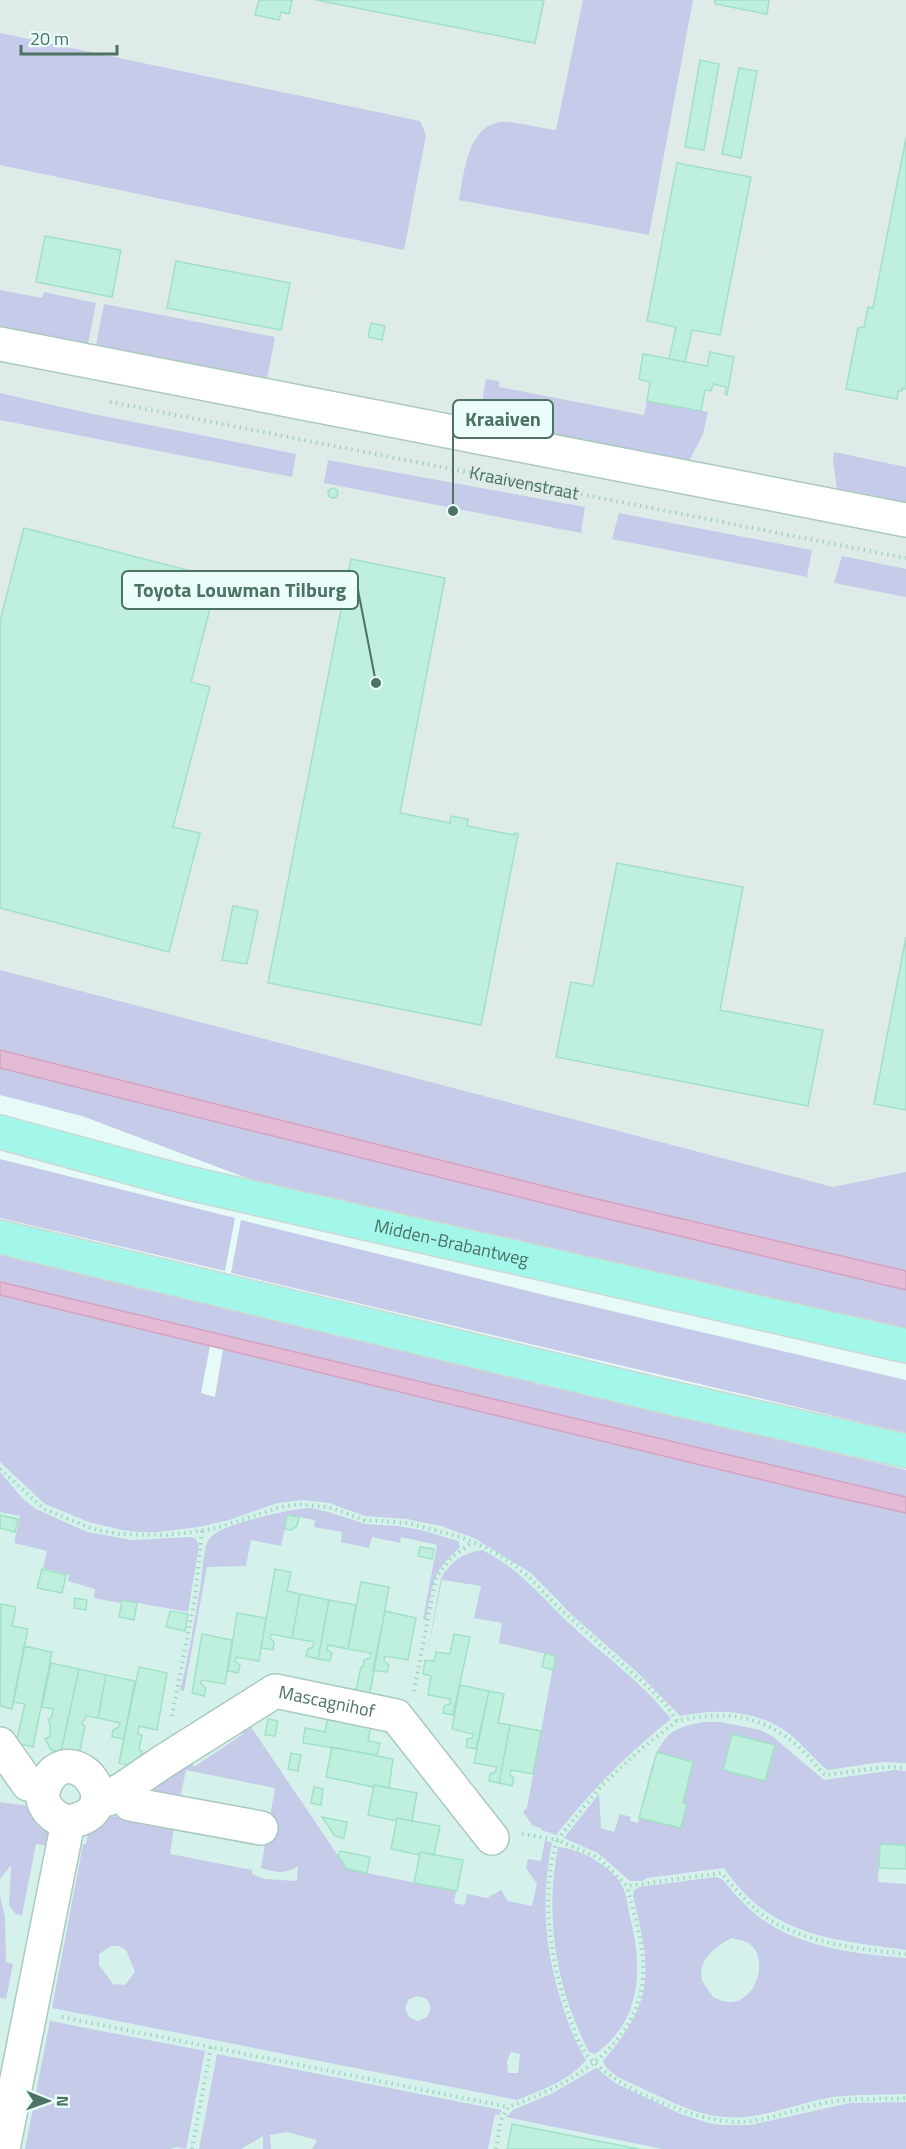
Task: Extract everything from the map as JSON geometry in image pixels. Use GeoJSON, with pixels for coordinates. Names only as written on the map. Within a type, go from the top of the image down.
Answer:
{"type":"FeatureCollection","features":[{"type":"Feature","properties":{"kind":"main road","name":"Midden-Brabantweg"},"geometry":{"type":"LineString","coordinates":[[0,1132],[184,1182],[906,1346]]}},
{"type":"Feature","properties":{"kind":"main road"},"geometry":{"type":"LineString","coordinates":[[0,1237],[663,1396],[906,1451]]}},
{"type":"Feature","properties":{"kind":"street","name":"Kraaivenstraat"},"geometry":{"type":"LineString","coordinates":[[0,344],[906,520]]}},
{"type":"Feature","properties":{"kind":"street","name":"Mascagnihof"},"geometry":{"type":"LineString","coordinates":[[68,1822],[80,1821],[109,1794],[275,1691],[396,1716],[492,1838]]}},
{"type":"Feature","properties":{"kind":"street"},"geometry":{"type":"LineString","coordinates":[[0,1744],[28,1784],[44,1788]]}},
{"type":"Feature","properties":{"kind":"street"},"geometry":{"type":"LineString","coordinates":[[3,2149],[68,1822],[57,1819],[48,1811],[43,1800],[44,1788],[48,1779],[54,1772],[73,1767],[90,1775],[95,1783],[109,1794],[130,1804],[261,1828]]}},
{"type":"Feature","properties":{"kind":"path","name":"Kraaivenstraat"},"geometry":{"type":"LineString","coordinates":[[106,401],[906,558]]}},
{"type":"Feature","properties":{"kind":"path"},"geometry":{"type":"LineString","coordinates":[[0,1469],[44,1509],[93,1529],[119,1534],[141,1536],[202,1531],[281,1507],[315,1504],[364,1520],[408,1523],[472,1542],[510,1562],[527,1575],[559,1608],[666,1705],[677,1721]]}},
{"type":"Feature","properties":{"kind":"path"},"geometry":{"type":"LineString","coordinates":[[164,1761],[195,1598],[202,1531]]}},
{"type":"Feature","properties":{"kind":"path"},"geometry":{"type":"LineString","coordinates":[[396,1716],[410,1710],[436,1577],[453,1556],[472,1542]]}},
{"type":"Feature","properties":{"kind":"path"},"geometry":{"type":"LineString","coordinates":[[906,1768],[886,1767],[825,1774],[799,1747],[781,1734],[753,1720],[725,1715],[703,1715],[677,1721],[642,1748],[602,1785],[557,1840],[550,1877],[548,1908],[556,1976],[577,2037],[588,2056],[605,2073],[633,2088],[688,2113],[714,2120],[737,2122],[765,2119],[824,2103],[851,2099],[906,2098]]}},
{"type":"Feature","properties":{"kind":"path"},"geometry":{"type":"LineString","coordinates":[[31,2011],[508,2107],[559,2086],[595,2062],[616,2040],[628,2022],[643,1978],[639,1937],[627,1886],[599,1858],[557,1840]]}},
{"type":"Feature","properties":{"kind":"path"},"geometry":{"type":"LineString","coordinates":[[627,1886],[721,1873],[749,1903],[766,1917],[789,1930],[807,1937],[906,1954]]}},
{"type":"Feature","properties":{"kind":"path"},"geometry":{"type":"LineString","coordinates":[[192,2149],[211,2047]]}},
{"type":"Feature","properties":{"kind":"path"},"geometry":{"type":"LineString","coordinates":[[496,2149],[501,2120],[508,2107]]}},
{"type":"Feature","properties":{"kind":"shaded area"},"geometry":{"type":"Polygon","coordinates":[[[0,0],[906,0],[906,1242],[0,1023],[0,0]]]}},
{"type":"Feature","properties":{"kind":"shaded area"},"geometry":{"type":"Polygon","coordinates":[[[583,0],[693,0],[649,235],[459,200],[471,149],[477,137],[485,129],[495,123],[509,122],[556,130],[583,0]]]}},
{"type":"Feature","properties":{"kind":"shaded area"},"geometry":{"type":"Polygon","coordinates":[[[0,33],[420,121],[426,135],[404,250],[0,165],[0,33]]]}},
{"type":"Feature","properties":{"kind":"shaded area"},"geometry":{"type":"Polygon","coordinates":[[[0,290],[42,298],[44,292],[96,303],[88,344],[0,327],[0,290]]]}},
{"type":"Feature","properties":{"kind":"shaded area"},"geometry":{"type":"Polygon","coordinates":[[[104,304],[275,337],[267,379],[96,345],[104,304]]]}},
{"type":"Feature","properties":{"kind":"shaded area"},"geometry":{"type":"Polygon","coordinates":[[[486,379],[499,381],[499,387],[644,415],[647,401],[708,412],[703,434],[689,461],[479,420],[486,379]]]}},
{"type":"Feature","properties":{"kind":"shaded area"},"geometry":{"type":"Polygon","coordinates":[[[0,393],[83,412],[296,454],[292,477],[0,420],[0,393]]]}},
{"type":"Feature","properties":{"kind":"shaded area"},"geometry":{"type":"Polygon","coordinates":[[[834,452],[906,467],[906,503],[837,490],[834,452]]]}},
{"type":"Feature","properties":{"kind":"shaded area"},"geometry":{"type":"Polygon","coordinates":[[[328,460],[585,507],[581,533],[324,483],[328,460]]]}},
{"type":"Feature","properties":{"kind":"shaded area"},"geometry":{"type":"Polygon","coordinates":[[[619,513],[812,550],[807,577],[612,539],[619,513]]]}},
{"type":"Feature","properties":{"kind":"shaded area"},"geometry":{"type":"Polygon","coordinates":[[[842,556],[906,569],[906,597],[834,583],[842,556]]]}},
{"type":"Feature","properties":{"kind":"shaded area"},"geometry":{"type":"Polygon","coordinates":[[[0,970],[833,1187],[906,1172],[906,1271],[584,1196],[0,1050],[0,970]]]}},
{"type":"Feature","properties":{"kind":"shaded area"},"geometry":{"type":"Polygon","coordinates":[[[0,1050],[584,1196],[906,1271],[906,1290],[579,1212],[0,1068],[0,1050]]]}},
{"type":"Feature","properties":{"kind":"shaded area"},"geometry":{"type":"Polygon","coordinates":[[[0,1068],[579,1212],[906,1290],[906,1341],[302,1196],[244,1177],[82,1116],[0,1095],[0,1068]]]}},
{"type":"Feature","properties":{"kind":"shaded area"},"geometry":{"type":"Polygon","coordinates":[[[0,1159],[235,1218],[225,1271],[0,1218],[0,1159]]]}},
{"type":"Feature","properties":{"kind":"shaded area"},"geometry":{"type":"Polygon","coordinates":[[[241,1220],[565,1300],[906,1380],[906,1433],[231,1273],[241,1220]]]}},
{"type":"Feature","properties":{"kind":"shaded area"},"geometry":{"type":"Polygon","coordinates":[[[0,1255],[906,1470],[906,1497],[0,1282],[0,1255]]]}},
{"type":"Feature","properties":{"kind":"shaded area"},"geometry":{"type":"Polygon","coordinates":[[[0,1282],[906,1497],[906,1513],[0,1295],[0,1282]]]}},
{"type":"Feature","properties":{"kind":"shaded area"},"geometry":{"type":"Polygon","coordinates":[[[0,1295],[210,1346],[201,1393],[215,1397],[223,1349],[906,1513],[906,1763],[881,1762],[828,1770],[787,1732],[762,1719],[722,1712],[680,1716],[638,1673],[573,1616],[531,1573],[474,1538],[441,1526],[407,1519],[365,1516],[329,1503],[303,1500],[277,1503],[229,1520],[198,1527],[139,1532],[89,1522],[45,1504],[0,1462],[0,1295]]]}},
{"type":"Feature","properties":{"kind":"shaded area"},"geometry":{"type":"Polygon","coordinates":[[[0,1404],[906,1572],[906,2149],[0,2149],[0,1404]]]}},
{"type":"Feature","properties":{"kind":"shaded area"},"geometry":{"type":"Polygon","coordinates":[[[0,1472],[24,1500],[36,1509],[87,1532],[132,1540],[191,1537],[196,1539],[199,1545],[188,1612],[122,1600],[120,1603],[94,1598],[95,1589],[68,1581],[69,1575],[43,1568],[47,1551],[14,1543],[20,1516],[0,1512],[0,1472]]]}},
{"type":"Feature","properties":{"kind":"shaded area"},"geometry":{"type":"Polygon","coordinates":[[[310,1508],[366,1524],[421,1530],[458,1541],[460,1547],[443,1564],[435,1579],[426,1620],[423,1619],[437,1545],[401,1537],[400,1543],[372,1537],[369,1548],[341,1542],[342,1532],[314,1527],[315,1520],[288,1515],[281,1546],[251,1540],[246,1566],[207,1567],[184,1691],[180,1690],[194,1623],[205,1552],[210,1538],[241,1523],[272,1514],[310,1508]]]}},
{"type":"Feature","properties":{"kind":"shaded area"},"geometry":{"type":"Polygon","coordinates":[[[482,1550],[507,1565],[529,1583],[570,1624],[635,1681],[671,1719],[610,1774],[556,1835],[533,1826],[523,1812],[527,1808],[555,1656],[499,1643],[502,1623],[474,1618],[481,1586],[442,1580],[426,1660],[441,1578],[458,1559],[482,1550]]]}},
{"type":"Feature","properties":{"kind":"shaded area"},"geometry":{"type":"Polygon","coordinates":[[[247,1721],[347,1869],[456,1891],[454,1903],[465,1905],[467,1894],[487,1898],[501,1890],[508,1901],[532,1906],[537,1884],[526,1868],[528,1859],[541,1861],[545,1840],[552,1843],[546,1886],[546,1927],[552,1968],[564,2010],[586,2060],[571,2074],[554,2084],[517,2100],[52,2008],[83,1844],[86,1844],[89,1828],[107,1815],[174,1827],[170,1854],[252,1870],[252,1874],[264,1879],[297,1881],[298,1866],[284,1872],[261,1868],[275,1788],[186,1770],[180,1799],[150,1791],[189,1759],[194,1767],[243,1734],[239,1726],[247,1721]],[[111,1946],[99,1954],[99,1965],[113,1984],[125,1985],[135,1972],[126,1950],[119,1946],[111,1946]],[[418,1996],[409,1999],[405,2008],[409,2017],[418,2021],[427,2017],[431,2008],[427,1999],[418,1996]],[[511,2052],[507,2061],[508,2073],[518,2073],[520,2054],[511,2052]]]}},
{"type":"Feature","properties":{"kind":"shaded area"},"geometry":{"type":"Polygon","coordinates":[[[703,1722],[720,1722],[760,1730],[772,1736],[824,1780],[895,1770],[906,1771],[906,1845],[880,1844],[878,1882],[906,1884],[906,1950],[852,1943],[804,1931],[761,1908],[742,1891],[724,1868],[630,1881],[598,1853],[564,1838],[599,1794],[601,1828],[614,1832],[620,1814],[631,1817],[630,1821],[638,1823],[652,1767],[660,1746],[673,1732],[682,1727],[703,1722]]]}},
{"type":"Feature","properties":{"kind":"shaded area"},"geometry":{"type":"Polygon","coordinates":[[[0,1802],[36,1807],[53,1832],[50,1846],[36,1844],[22,1915],[16,1914],[9,1906],[11,1865],[0,1879],[0,1802]]]}},
{"type":"Feature","properties":{"kind":"shaded area"},"geometry":{"type":"Polygon","coordinates":[[[558,1847],[594,1859],[617,1879],[625,1893],[634,1936],[637,1974],[630,2010],[611,2041],[595,2054],[589,2052],[568,2003],[556,1952],[552,1900],[558,1847]]]}},
{"type":"Feature","properties":{"kind":"shaded area"},"geometry":{"type":"Polygon","coordinates":[[[715,1877],[722,1879],[754,1913],[770,1925],[788,1934],[826,1947],[906,1958],[906,2094],[833,2097],[766,2114],[725,2117],[680,2106],[609,2070],[603,2061],[633,2020],[645,1983],[643,1944],[633,1896],[634,1890],[639,1887],[715,1877]],[[732,1938],[710,1954],[702,1966],[701,1973],[703,1982],[713,1997],[726,2002],[739,2000],[746,1996],[752,1989],[759,1972],[757,1954],[753,1947],[746,1942],[732,1938]]]}},
{"type":"Feature","properties":{"kind":"shaded area"},"geometry":{"type":"Polygon","coordinates":[[[0,1895],[5,1918],[6,1962],[13,1964],[6,1999],[0,1998],[0,1895]]]}},
{"type":"Feature","properties":{"kind":"shaded area"},"geometry":{"type":"Polygon","coordinates":[[[50,2021],[205,2051],[186,2149],[176,2147],[170,2149],[25,2149],[50,2021]]]}},
{"type":"Feature","properties":{"kind":"shaded area"},"geometry":{"type":"Polygon","coordinates":[[[217,2054],[502,2110],[499,2115],[495,2114],[488,2149],[312,2149],[317,2140],[287,2132],[270,2135],[271,2149],[263,2149],[263,2136],[241,2149],[199,2149],[217,2054]]]}},
{"type":"Feature","properties":{"kind":"shaded area"},"geometry":{"type":"Polygon","coordinates":[[[596,2068],[615,2083],[681,2114],[722,2125],[751,2125],[849,2103],[906,2102],[906,2149],[663,2149],[506,2117],[513,2110],[551,2094],[596,2068]]]}},
{"type":"Feature","properties":{"kind":"building"},"geometry":{"type":"Polygon","coordinates":[[[259,0],[292,0],[289,14],[281,12],[279,20],[255,15],[259,0]]]}},
{"type":"Feature","properties":{"kind":"building"},"geometry":{"type":"Polygon","coordinates":[[[316,0],[544,0],[535,43],[316,0]]]}},
{"type":"Feature","properties":{"kind":"building"},"geometry":{"type":"Polygon","coordinates":[[[715,0],[769,0],[767,14],[715,4],[715,0]]]}},
{"type":"Feature","properties":{"kind":"building"},"geometry":{"type":"Polygon","coordinates":[[[700,60],[719,64],[704,150],[685,147],[700,60]]]}},
{"type":"Feature","properties":{"kind":"building"},"geometry":{"type":"Polygon","coordinates":[[[739,68],[757,71],[741,158],[722,154],[739,68]]]}},
{"type":"Feature","properties":{"kind":"building"},"geometry":{"type":"Polygon","coordinates":[[[906,138],[906,389],[902,388],[902,391],[898,391],[897,399],[846,389],[858,328],[864,327],[868,307],[873,308],[906,138]]]}},
{"type":"Feature","properties":{"kind":"building"},"geometry":{"type":"Polygon","coordinates":[[[677,163],[751,177],[720,335],[692,330],[685,362],[669,359],[676,327],[647,321],[677,163]]]}},
{"type":"Feature","properties":{"kind":"building"},"geometry":{"type":"Polygon","coordinates":[[[45,236],[121,250],[112,297],[36,282],[45,236]]]}},
{"type":"Feature","properties":{"kind":"building"},"geometry":{"type":"Polygon","coordinates":[[[176,261],[290,283],[281,330],[167,308],[176,261]]]}},
{"type":"Feature","properties":{"kind":"building"},"geometry":{"type":"Polygon","coordinates":[[[371,323],[385,326],[382,340],[368,337],[371,323]]]}},
{"type":"Feature","properties":{"kind":"building"},"geometry":{"type":"Polygon","coordinates":[[[710,352],[734,357],[727,395],[725,394],[726,387],[713,384],[711,391],[705,390],[701,411],[647,401],[650,382],[639,379],[643,354],[707,366],[710,352]]]}},
{"type":"Feature","properties":{"kind":"building"},"geometry":{"type":"Polygon","coordinates":[[[333,488],[337,489],[337,497],[333,498],[329,497],[328,493],[329,489],[333,488]]]}},
{"type":"Feature","properties":{"kind":"building"},"geometry":{"type":"Polygon","coordinates":[[[24,528],[218,578],[191,682],[210,687],[173,827],[200,833],[169,952],[0,908],[0,621],[24,528]]]}},
{"type":"Feature","properties":{"kind":"building"},"geometry":{"type":"Polygon","coordinates":[[[351,559],[445,578],[400,813],[450,823],[451,816],[468,819],[467,826],[518,834],[481,1025],[268,983],[351,559]]]}},
{"type":"Feature","properties":{"kind":"building"},"geometry":{"type":"Polygon","coordinates":[[[617,863],[743,887],[720,1010],[823,1030],[808,1106],[556,1057],[571,982],[593,986],[617,863]]]}},
{"type":"Feature","properties":{"kind":"building"},"geometry":{"type":"Polygon","coordinates":[[[233,906],[258,911],[247,964],[222,960],[233,906]]]}},
{"type":"Feature","properties":{"kind":"building"},"geometry":{"type":"Polygon","coordinates":[[[906,937],[906,1110],[874,1104],[906,937]]]}},
{"type":"Feature","properties":{"kind":"building"},"geometry":{"type":"Polygon","coordinates":[[[0,1515],[18,1519],[15,1532],[0,1528],[0,1515]]]}},
{"type":"Feature","properties":{"kind":"building"},"geometry":{"type":"Polygon","coordinates":[[[287,1515],[299,1517],[297,1526],[291,1530],[285,1529],[287,1515]]]}},
{"type":"Feature","properties":{"kind":"building"},"geometry":{"type":"Polygon","coordinates":[[[420,1547],[434,1549],[432,1559],[418,1556],[420,1547]]]}},
{"type":"Feature","properties":{"kind":"building"},"geometry":{"type":"Polygon","coordinates":[[[42,1569],[66,1575],[62,1593],[37,1588],[42,1569]]]}},
{"type":"Feature","properties":{"kind":"building"},"geometry":{"type":"Polygon","coordinates":[[[275,1569],[291,1572],[287,1591],[300,1594],[292,1638],[271,1634],[270,1638],[274,1642],[273,1650],[261,1648],[275,1569]]]}},
{"type":"Feature","properties":{"kind":"building"},"geometry":{"type":"Polygon","coordinates":[[[361,1582],[389,1587],[370,1693],[356,1690],[361,1667],[363,1667],[364,1660],[370,1658],[371,1653],[348,1649],[361,1582]]]}},
{"type":"Feature","properties":{"kind":"building"},"geometry":{"type":"Polygon","coordinates":[[[300,1594],[329,1600],[318,1659],[306,1656],[314,1642],[292,1638],[300,1594]]]}},
{"type":"Feature","properties":{"kind":"building"},"geometry":{"type":"Polygon","coordinates":[[[75,1598],[87,1600],[86,1610],[74,1608],[75,1598]]]}},
{"type":"Feature","properties":{"kind":"building"},"geometry":{"type":"Polygon","coordinates":[[[122,1600],[137,1603],[134,1620],[119,1617],[122,1600]]]}},
{"type":"Feature","properties":{"kind":"building"},"geometry":{"type":"Polygon","coordinates":[[[329,1600],[356,1605],[348,1649],[328,1645],[327,1650],[332,1653],[330,1661],[318,1659],[329,1600]]]}},
{"type":"Feature","properties":{"kind":"building"},"geometry":{"type":"Polygon","coordinates":[[[1,1604],[16,1607],[12,1626],[28,1629],[12,1709],[0,1706],[1,1604]]]}},
{"type":"Feature","properties":{"kind":"building"},"geometry":{"type":"Polygon","coordinates":[[[170,1611],[188,1614],[185,1631],[166,1627],[170,1611]]]}},
{"type":"Feature","properties":{"kind":"building"},"geometry":{"type":"Polygon","coordinates":[[[385,1611],[416,1618],[408,1660],[385,1656],[384,1661],[389,1665],[387,1672],[373,1670],[385,1611]]]}},
{"type":"Feature","properties":{"kind":"building"},"geometry":{"type":"Polygon","coordinates":[[[237,1613],[266,1618],[259,1661],[236,1657],[235,1661],[240,1665],[238,1673],[228,1671],[237,1613]]]}},
{"type":"Feature","properties":{"kind":"building"},"geometry":{"type":"Polygon","coordinates":[[[202,1634],[232,1640],[225,1684],[202,1680],[201,1684],[206,1688],[204,1696],[192,1693],[202,1634]]]}},
{"type":"Feature","properties":{"kind":"building"},"geometry":{"type":"Polygon","coordinates":[[[454,1634],[470,1637],[453,1715],[443,1713],[444,1706],[450,1704],[450,1699],[428,1695],[431,1676],[423,1674],[425,1660],[434,1661],[436,1652],[450,1654],[454,1634]]]}},
{"type":"Feature","properties":{"kind":"building"},"geometry":{"type":"Polygon","coordinates":[[[24,1646],[52,1652],[33,1747],[16,1743],[25,1704],[13,1702],[24,1646]]]}},
{"type":"Feature","properties":{"kind":"building"},"geometry":{"type":"Polygon","coordinates":[[[545,1653],[556,1656],[553,1670],[542,1667],[545,1653]]]}},
{"type":"Feature","properties":{"kind":"building"},"geometry":{"type":"Polygon","coordinates":[[[51,1663],[79,1669],[61,1752],[51,1750],[45,1739],[50,1737],[48,1720],[52,1716],[53,1709],[42,1707],[51,1663]]]}},
{"type":"Feature","properties":{"kind":"building"},"geometry":{"type":"Polygon","coordinates":[[[139,1667],[167,1673],[157,1730],[139,1726],[138,1734],[142,1735],[139,1750],[142,1751],[136,1767],[119,1763],[139,1667]]]}},
{"type":"Feature","properties":{"kind":"building"},"geometry":{"type":"Polygon","coordinates":[[[79,1669],[106,1675],[98,1718],[86,1716],[82,1724],[85,1726],[79,1755],[61,1752],[79,1669]]]}},
{"type":"Feature","properties":{"kind":"building"},"geometry":{"type":"Polygon","coordinates":[[[106,1675],[135,1681],[124,1739],[112,1737],[113,1730],[119,1727],[120,1723],[98,1718],[106,1675]]]}},
{"type":"Feature","properties":{"kind":"building"},"geometry":{"type":"Polygon","coordinates":[[[460,1685],[489,1691],[476,1749],[466,1747],[467,1739],[472,1738],[473,1734],[452,1729],[460,1685]]]}},
{"type":"Feature","properties":{"kind":"building"},"geometry":{"type":"Polygon","coordinates":[[[489,1691],[504,1694],[498,1723],[510,1725],[499,1783],[489,1781],[490,1774],[495,1772],[497,1767],[474,1763],[489,1691]]]}},
{"type":"Feature","properties":{"kind":"building"},"geometry":{"type":"Polygon","coordinates":[[[328,1716],[371,1725],[368,1741],[380,1743],[377,1755],[303,1743],[305,1728],[325,1732],[328,1716]]]}},
{"type":"Feature","properties":{"kind":"building"},"geometry":{"type":"Polygon","coordinates":[[[268,1719],[278,1721],[275,1736],[265,1735],[268,1719]]]}},
{"type":"Feature","properties":{"kind":"building"},"geometry":{"type":"Polygon","coordinates":[[[510,1725],[541,1731],[533,1774],[511,1770],[510,1775],[514,1778],[512,1786],[499,1783],[510,1725]]]}},
{"type":"Feature","properties":{"kind":"building"},"geometry":{"type":"Polygon","coordinates":[[[732,1734],[775,1745],[765,1781],[723,1770],[732,1734]]]}},
{"type":"Feature","properties":{"kind":"building"},"geometry":{"type":"Polygon","coordinates":[[[332,1747],[393,1759],[389,1788],[326,1777],[332,1747]]]}},
{"type":"Feature","properties":{"kind":"building"},"geometry":{"type":"Polygon","coordinates":[[[657,1752],[693,1762],[683,1803],[687,1804],[681,1828],[639,1818],[657,1752]]]}},
{"type":"Feature","properties":{"kind":"building"},"geometry":{"type":"Polygon","coordinates":[[[291,1753],[301,1755],[298,1771],[288,1769],[291,1753]]]}},
{"type":"Feature","properties":{"kind":"building"},"geometry":{"type":"Polygon","coordinates":[[[374,1785],[417,1793],[412,1821],[397,1818],[396,1821],[368,1815],[374,1785]]]}},
{"type":"Feature","properties":{"kind":"building"},"geometry":{"type":"Polygon","coordinates":[[[314,1787],[323,1789],[321,1805],[311,1803],[314,1787]]]}},
{"type":"Feature","properties":{"kind":"building"},"geometry":{"type":"Polygon","coordinates":[[[322,1817],[347,1822],[344,1838],[335,1836],[322,1817]]]}},
{"type":"Feature","properties":{"kind":"building"},"geometry":{"type":"Polygon","coordinates":[[[397,1818],[440,1826],[434,1855],[420,1852],[419,1855],[391,1849],[397,1818]]]}},
{"type":"Feature","properties":{"kind":"building"},"geometry":{"type":"Polygon","coordinates":[[[880,1844],[906,1845],[906,1869],[879,1868],[880,1844]]]}},
{"type":"Feature","properties":{"kind":"building"},"geometry":{"type":"Polygon","coordinates":[[[340,1851],[370,1857],[367,1873],[347,1869],[338,1856],[340,1851]]]}},
{"type":"Feature","properties":{"kind":"building"},"geometry":{"type":"Polygon","coordinates":[[[420,1852],[463,1860],[457,1891],[414,1883],[420,1852]]]}},
{"type":"Feature","properties":{"kind":"building"},"geometry":{"type":"Polygon","coordinates":[[[512,2124],[639,2149],[507,2149],[512,2124]]]}},
{"type":"Feature","properties":{"kind":"place","name":"Kraaiven"},"geometry":{"type":"Point","coordinates":[453,511]}},
{"type":"Feature","properties":{"kind":"place","name":"Toyota Louwman Tilburg"},"geometry":{"type":"Point","coordinates":[376,683]}}]}
